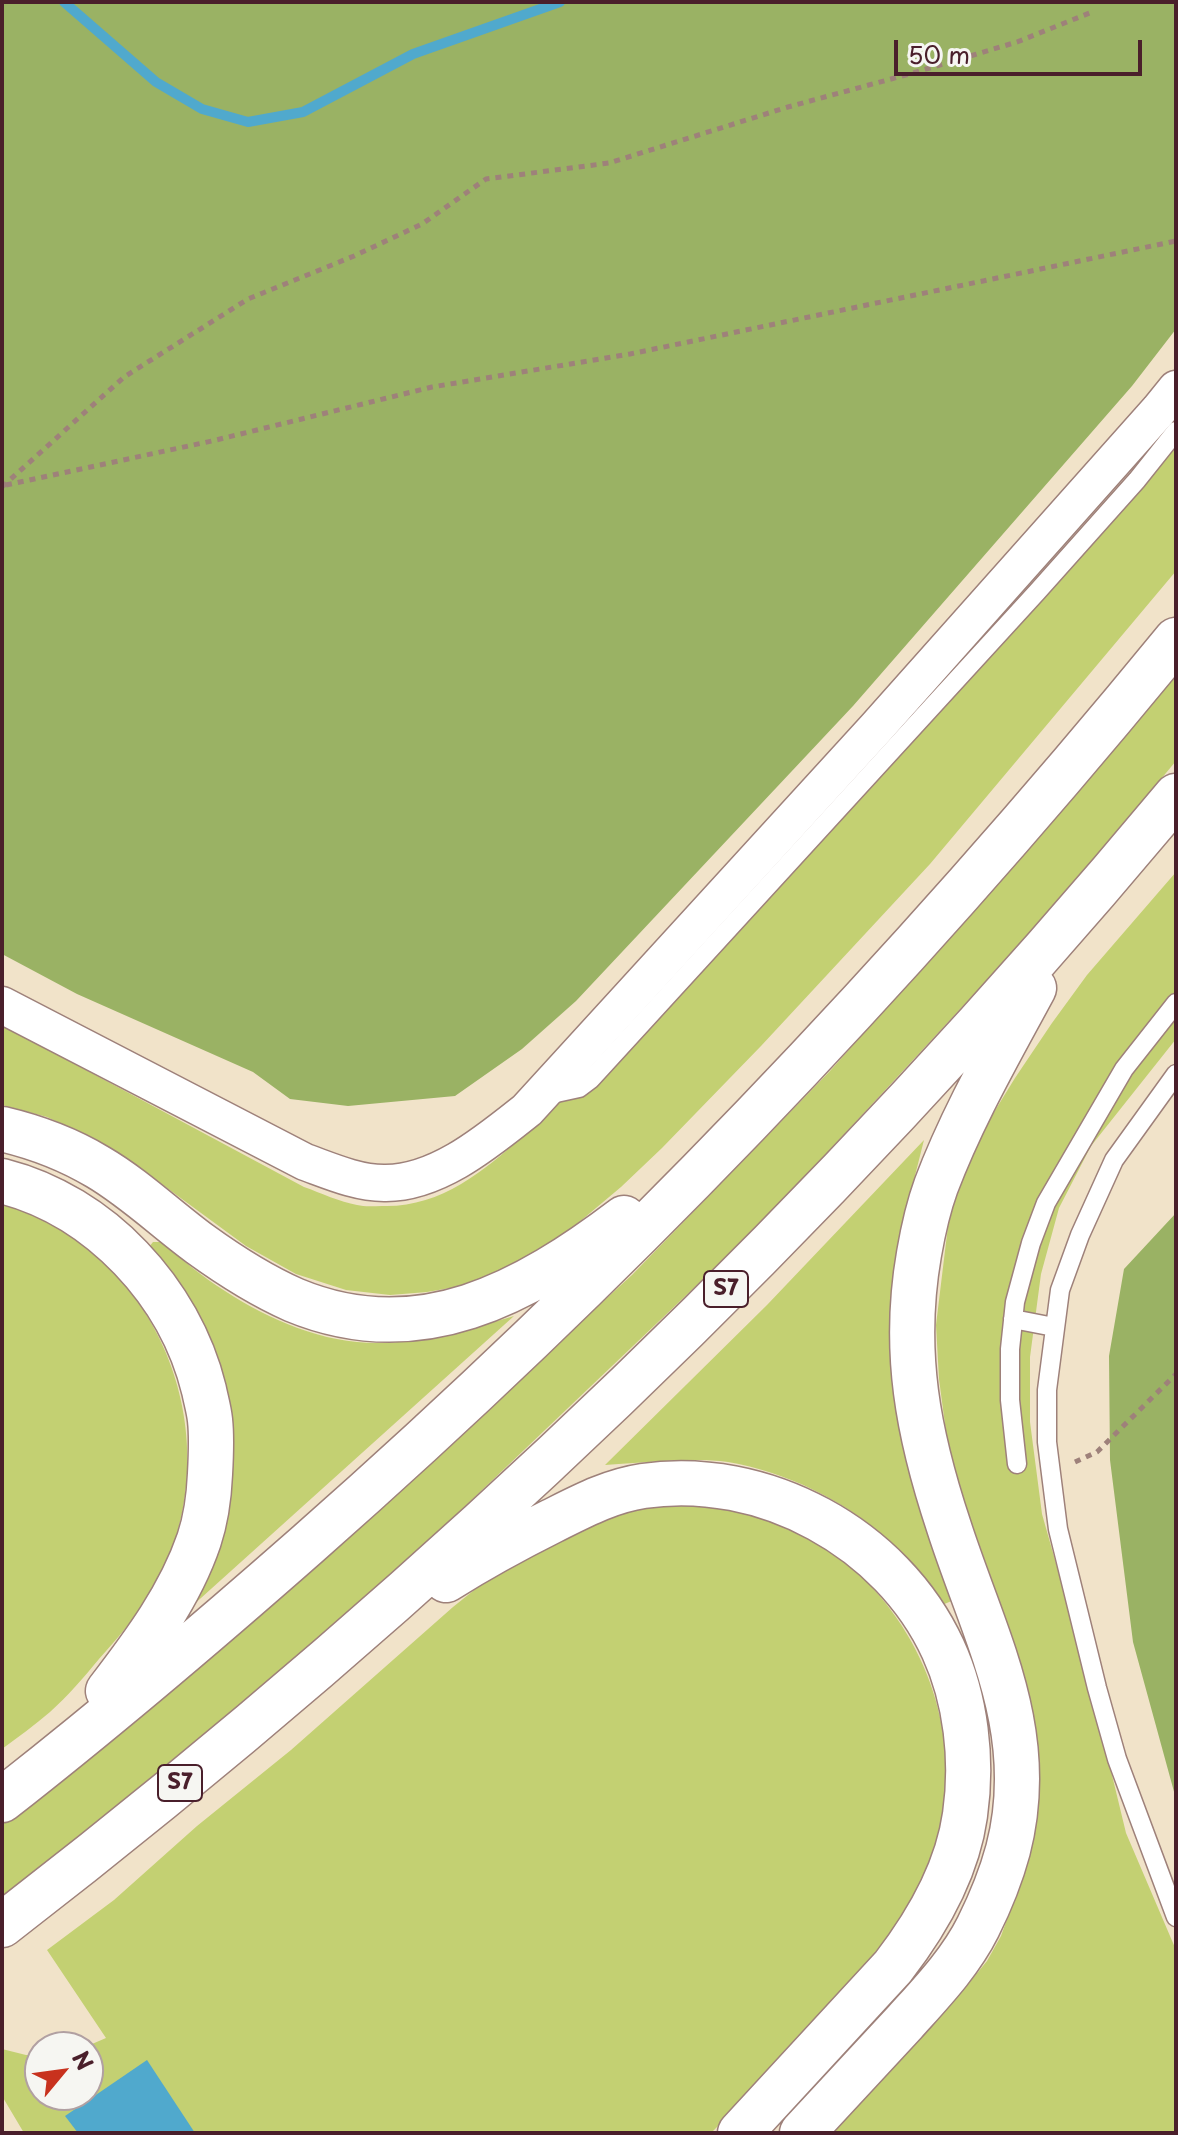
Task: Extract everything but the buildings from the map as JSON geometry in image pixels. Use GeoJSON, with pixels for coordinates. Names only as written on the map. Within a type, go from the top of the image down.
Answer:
{"type":"FeatureCollection","features":[{"type":"Feature","properties":{"kind":"highway"},"geometry":{"type":"LineString","coordinates":[[2,1800],[248,1597],[425,1439],[597,1277],[748,1125],[855,1011],[993,858],[1176,640]]}},
{"type":"Feature","properties":{"kind":"highway","name":"S7"},"geometry":{"type":"LineString","coordinates":[[2,1925],[169,1793],[354,1636],[491,1514],[709,1306],[909,1100],[1073,918],[1176,796]]}},
{"type":"Feature","properties":{"kind":"highway"},"geometry":{"type":"LineString","coordinates":[[802,2133],[923,2002],[962,1953],[984,1915],[1008,1850],[1017,1784],[1012,1720],[1001,1672],[948,1526],[924,1439],[912,1356],[913,1298],[928,1212],[947,1159],[984,1080],[1073,918]]}},
{"type":"Feature","properties":{"kind":"highway"},"geometry":{"type":"LineString","coordinates":[[2,1129],[59,1146],[99,1168],[251,1278],[294,1300],[334,1313],[379,1320],[420,1318],[461,1309],[520,1287],[579,1252],[748,1125]]}},
{"type":"Feature","properties":{"kind":"highway"},"geometry":{"type":"LineString","coordinates":[[2,1181],[19,1185],[62,1206],[101,1230],[133,1260],[160,1293],[186,1337],[200,1374],[210,1418],[208,1502],[199,1540],[184,1574],[164,1615],[58,1756]]}},
{"type":"Feature","properties":{"kind":"highway"},"geometry":{"type":"LineString","coordinates":[[354,1636],[482,1558],[579,1508],[618,1492],[666,1484],[737,1488],[801,1510],[845,1534],[863,1548],[912,1598],[942,1647],[960,1699],[968,1757],[967,1802],[960,1840],[941,1892],[915,1938],[869,1995],[740,2133]]}},
{"type":"Feature","properties":{"kind":"street"},"geometry":{"type":"LineString","coordinates":[[2,1005],[305,1162],[340,1175],[369,1181],[384,1183],[423,1178],[492,1138],[527,1110],[876,728],[1176,389]]}},
{"type":"Feature","properties":{"kind":"lane"},"geometry":{"type":"LineString","coordinates":[[539,1097],[579,1088],[591,1079],[1037,592],[1137,480],[1176,431]]}},
{"type":"Feature","properties":{"kind":"lane"},"geometry":{"type":"LineString","coordinates":[[1017,1464],[1010,1400],[1010,1349],[1015,1302],[1031,1243],[1046,1203],[1124,1069],[1176,1003]]}},
{"type":"Feature","properties":{"kind":"lane"},"geometry":{"type":"LineString","coordinates":[[1176,1074],[1114,1160],[1075,1250],[1060,1290],[1047,1390],[1047,1442],[1058,1529],[1117,1759],[1176,1917]]}},
{"type":"Feature","properties":{"kind":"lane"},"geometry":{"type":"LineString","coordinates":[[1013,1319],[1054,1327]]}},
{"type":"Feature","properties":{"kind":"path"},"geometry":{"type":"LineString","coordinates":[[2,486],[124,377],[248,299],[354,256],[422,224],[486,179],[609,163],[788,107],[1017,42],[1092,12]]}},
{"type":"Feature","properties":{"kind":"path"},"geometry":{"type":"LineString","coordinates":[[2,486],[212,441],[432,387],[630,354],[1176,241]]}},
{"type":"Feature","properties":{"kind":"path"},"geometry":{"type":"LineString","coordinates":[[1052,1472],[1097,1452],[1176,1374]]}},
{"type":"Feature","properties":{"kind":"green space"},"geometry":{"type":"Polygon","coordinates":[[[2,2],[1176,2],[1176,329],[1132,386],[853,706],[576,1001],[522,1049],[455,1096],[348,1106],[290,1099],[253,1072],[77,994],[2,954],[2,2]]]}},
{"type":"Feature","properties":{"kind":"green space"},"geometry":{"type":"Polygon","coordinates":[[[1176,426],[1176,571],[930,864],[761,1046],[621,1187],[541,1251],[473,1284],[390,1295],[346,1290],[296,1274],[246,1246],[137,1166],[90,1137],[47,1117],[2,1105],[2,1025],[304,1187],[337,1200],[363,1206],[403,1205],[422,1201],[459,1185],[523,1136],[1049,579],[1176,426]]]}},
{"type":"Feature","properties":{"kind":"green space"},"geometry":{"type":"Polygon","coordinates":[[[1176,670],[1176,761],[1050,912],[763,1222],[415,1554],[202,1742],[2,1895],[2,1824],[186,1676],[632,1275],[830,1071],[1023,853],[1176,670]]]}},
{"type":"Feature","properties":{"kind":"green space"},"geometry":{"type":"Polygon","coordinates":[[[1176,872],[1176,1039],[1091,1146],[1059,1208],[1041,1274],[1030,1357],[1030,1422],[1042,1514],[1090,1684],[1126,1833],[1176,1950],[1176,2133],[826,2133],[951,2005],[987,1961],[1001,1936],[1029,1849],[1038,1773],[1031,1705],[1010,1631],[948,1447],[939,1379],[936,1325],[948,1226],[961,1179],[980,1135],[1052,1023],[1087,975],[1176,872]]]}},
{"type":"Feature","properties":{"kind":"green space"},"geometry":{"type":"Polygon","coordinates":[[[924,1140],[898,1243],[890,1311],[895,1375],[954,1600],[942,1605],[887,1539],[833,1500],[792,1480],[728,1462],[699,1460],[605,1465],[767,1305],[924,1140]]]}},
{"type":"Feature","properties":{"kind":"green space"},"geometry":{"type":"Polygon","coordinates":[[[2,1203],[56,1226],[102,1261],[139,1304],[166,1353],[183,1407],[188,1464],[181,1521],[161,1576],[148,1598],[63,1700],[2,1749],[2,1203]]]}},
{"type":"Feature","properties":{"kind":"green space"},"geometry":{"type":"Polygon","coordinates":[[[1176,1213],[1176,1799],[1133,1642],[1110,1460],[1109,1356],[1124,1269],[1176,1213]]]}},
{"type":"Feature","properties":{"kind":"green space"},"geometry":{"type":"Polygon","coordinates":[[[153,1242],[161,1242],[208,1280],[261,1312],[299,1329],[339,1340],[381,1343],[415,1340],[514,1316],[191,1607],[219,1539],[149,1247],[153,1242]]]}},
{"type":"Feature","properties":{"kind":"green space"},"geometry":{"type":"Polygon","coordinates":[[[677,1504],[764,1517],[836,1552],[864,1578],[891,1610],[911,1641],[927,1674],[945,1745],[946,1782],[942,1819],[932,1855],[908,1905],[858,1973],[711,2133],[24,2133],[2,2096],[2,2049],[24,2054],[24,2111],[104,2111],[104,2031],[47,1950],[114,1900],[488,1579],[554,1539],[624,1511],[677,1504]]]}},
{"type":"Feature","properties":{"kind":"water"},"geometry":{"type":"Polygon","coordinates":[[[147,2060],[195,2133],[78,2133],[65,2116],[72,2111],[104,2111],[104,2089],[147,2060]]]}},
{"type":"Feature","properties":{"kind":"waterway"},"geometry":{"type":"LineString","coordinates":[[64,2],[156,82],[202,109],[248,122],[303,112],[413,54],[560,2]]}}]}
